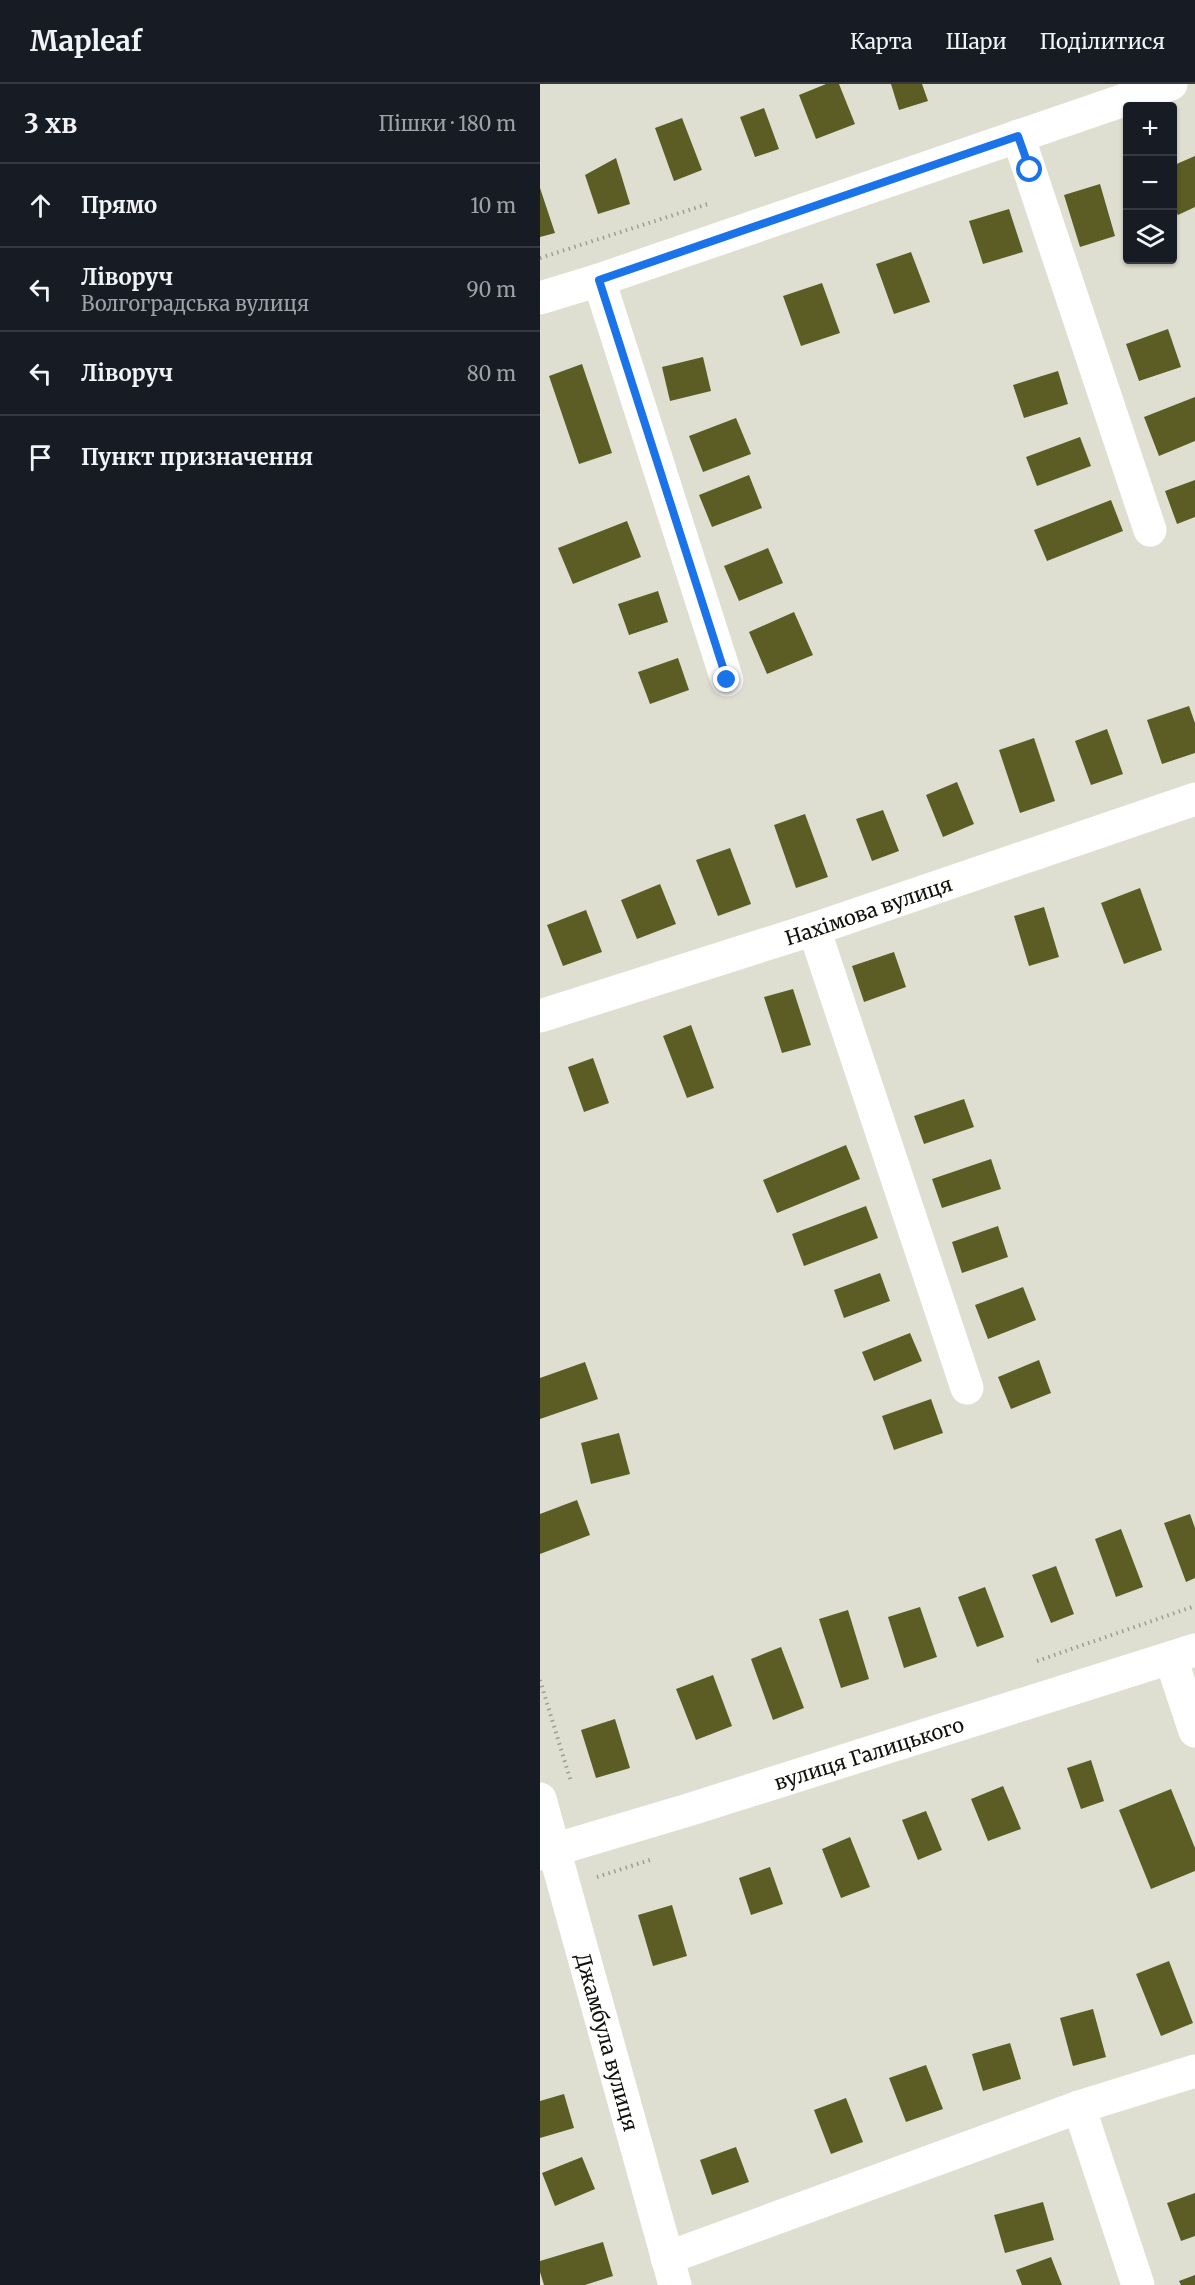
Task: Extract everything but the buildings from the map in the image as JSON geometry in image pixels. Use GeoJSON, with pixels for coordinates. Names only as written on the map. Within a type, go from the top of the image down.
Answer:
{"type":"FeatureCollection","features":[{"type":"Feature","properties":{"kind":"street"},"geometry":{"type":"LineString","coordinates":[[540,298],[599,280],[1171,84]]}},
{"type":"Feature","properties":{"kind":"street"},"geometry":{"type":"LineString","coordinates":[[1018,136],[1150,530]]}},
{"type":"Feature","properties":{"kind":"street"},"geometry":{"type":"LineString","coordinates":[[599,280],[727,680]]}},
{"type":"Feature","properties":{"kind":"street","name":"Нахімова вулиця"},"geometry":{"type":"LineString","coordinates":[[540,1016],[814,929],[1195,799]]}},
{"type":"Feature","properties":{"kind":"street"},"geometry":{"type":"LineString","coordinates":[[814,929],[967,1388]]}},
{"type":"Feature","properties":{"kind":"street"},"geometry":{"type":"LineString","coordinates":[[1183,1654],[1195,1731]]}},
{"type":"Feature","properties":{"kind":"street","name":"вулиця Галицького"},"geometry":{"type":"LineString","coordinates":[[547,1852],[1183,1654]]}},
{"type":"Feature","properties":{"kind":"street","name":"Джамбула вулиця"},"geometry":{"type":"LineString","coordinates":[[540,1799],[547,1852],[671,2271]]}},
{"type":"Feature","properties":{"kind":"street"},"geometry":{"type":"LineString","coordinates":[[671,2271],[1079,2107],[1195,2071]]}},
{"type":"Feature","properties":{"kind":"street"},"geometry":{"type":"LineString","coordinates":[[1079,2107],[1138,2285]]}},
{"type":"Feature","properties":{"kind":"path"},"geometry":{"type":"LineString","coordinates":[[540,1680],[573,1789]]}},
{"type":"Feature","properties":{"kind":"route"},"geometry":{"type":"LineString","coordinates":[[727,680],[599,280],[1018,136],[1030,170]]}}]}
